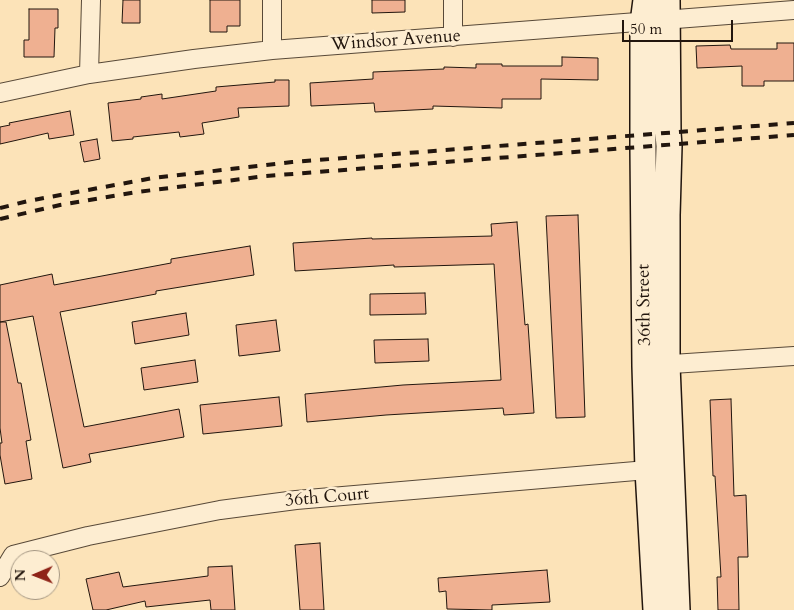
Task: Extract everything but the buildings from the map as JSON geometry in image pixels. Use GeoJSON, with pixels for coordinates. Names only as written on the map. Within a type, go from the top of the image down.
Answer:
{"type":"FeatureCollection","features":[{"type":"Feature","properties":{"kind":"street"},"geometry":{"type":"LineString","coordinates":[[89,74],[91,0]]}},
{"type":"Feature","properties":{"kind":"street"},"geometry":{"type":"LineString","coordinates":[[272,0],[272,50]]}},
{"type":"Feature","properties":{"kind":"street"},"geometry":{"type":"LineString","coordinates":[[453,0],[453,37]]}},
{"type":"Feature","properties":{"kind":"street","name":"Windsor Avenue"},"geometry":{"type":"LineString","coordinates":[[0,93],[89,74],[272,50],[453,37],[656,11],[794,10]]}},
{"type":"Feature","properties":{"kind":"street","name":"36th Street"},"geometry":{"type":"LineString","coordinates":[[656,11],[669,146],[667,215],[656,365],[660,469],[656,610]]}},
{"type":"Feature","properties":{"kind":"street"},"geometry":{"type":"LineString","coordinates":[[656,365],[794,356]]}},
{"type":"Feature","properties":{"kind":"street","name":"36th Street"},"geometry":{"type":"LineString","coordinates":[[660,469],[677,610]]}},
{"type":"Feature","properties":{"kind":"street","name":"36th Court"},"geometry":{"type":"LineString","coordinates":[[0,577],[13,555],[88,536],[220,510],[296,500],[660,469]]}},
{"type":"Feature","properties":{"kind":"railway"},"geometry":{"type":"LineString","coordinates":[[0,208],[153,178],[292,162],[794,123]]}},
{"type":"Feature","properties":{"kind":"railway"},"geometry":{"type":"LineString","coordinates":[[0,219],[60,205],[137,192],[266,176],[794,135]]}}]}
